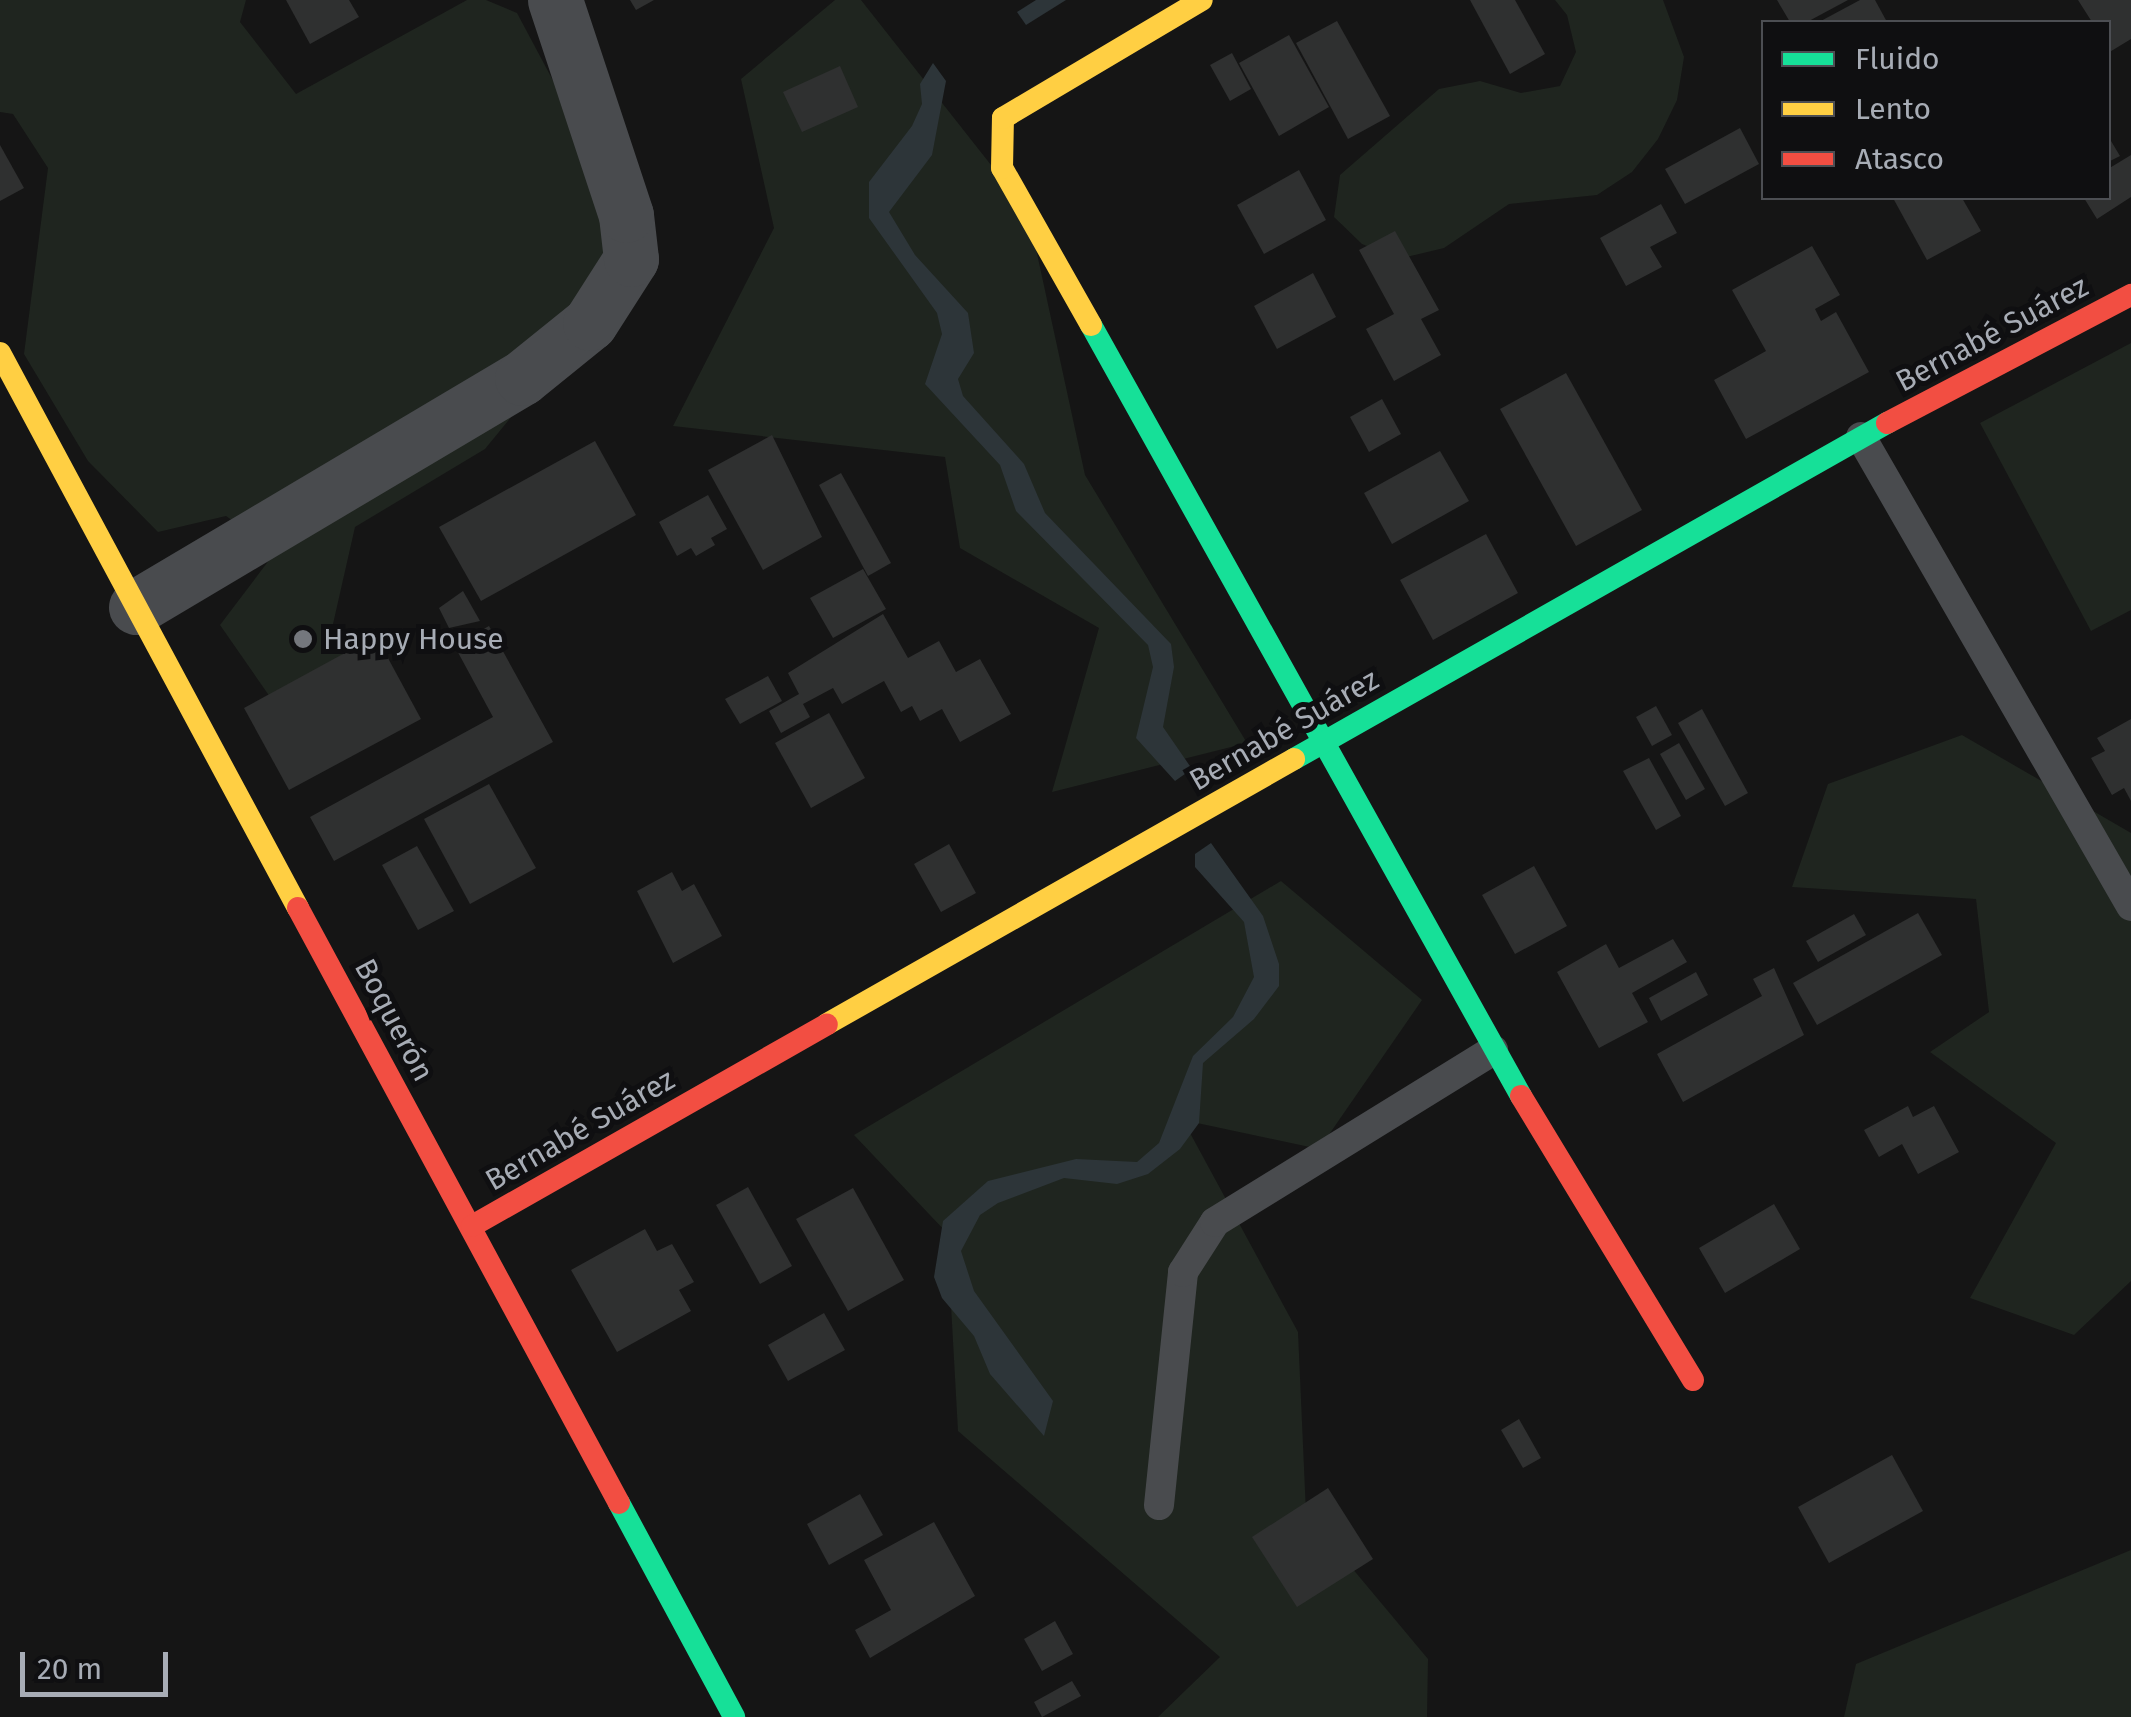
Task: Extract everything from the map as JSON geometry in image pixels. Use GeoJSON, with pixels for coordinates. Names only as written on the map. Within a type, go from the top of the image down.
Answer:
{"type":"FeatureCollection","features":[{"type":"Feature","properties":{"kind":"street"},"geometry":{"type":"LineString","coordinates":[[136,607],[522,378],[590,323],[631,259],[602,129],[556,0]]}},
{"type":"Feature","properties":{"kind":"street"},"geometry":{"type":"LineString","coordinates":[[1202,0],[1002,118],[1002,168],[1327,740],[1493,1050],[1693,1380]]}},
{"type":"Feature","properties":{"kind":"street","name":"Bernabé Suárez"},"geometry":{"type":"LineString","coordinates":[[472,1226],[1861,437],[2131,295]]}},
{"type":"Feature","properties":{"kind":"street","name":"Boquerón"},"geometry":{"type":"LineString","coordinates":[[0,353],[734,1717]]}},
{"type":"Feature","properties":{"kind":"lane"},"geometry":{"type":"LineString","coordinates":[[1861,437],[2131,906]]}},
{"type":"Feature","properties":{"kind":"lane"},"geometry":{"type":"LineString","coordinates":[[1158,1505],[1183,1272],[1215,1222],[1493,1050]]}},
{"type":"Feature","properties":{"kind":"shaded area"},"geometry":{"type":"Polygon","coordinates":[[[0,0],[246,0],[240,22],[296,94],[467,0],[486,0],[517,13],[645,253],[485,449],[355,527],[333,624],[359,710],[293,730],[220,625],[276,551],[226,516],[158,532],[88,461],[24,354],[48,168],[13,114],[0,112],[0,0]]]}},
{"type":"Feature","properties":{"kind":"shaded area"},"geometry":{"type":"Polygon","coordinates":[[[835,0],[861,0],[1028,212],[1085,475],[1247,743],[1052,792],[1099,628],[960,548],[945,457],[673,426],[774,228],[741,79],[835,0]]]}},
{"type":"Feature","properties":{"kind":"shaded area"},"geometry":{"type":"Polygon","coordinates":[[[1036,0],[1066,0],[1026,25],[1017,12],[1036,0]]]}},
{"type":"Feature","properties":{"kind":"shaded area"},"geometry":{"type":"Polygon","coordinates":[[[1555,0],[1663,0],[1684,57],[1677,100],[1658,139],[1632,172],[1597,195],[1509,204],[1444,248],[1398,259],[1362,244],[1334,217],[1340,175],[1439,89],[1480,81],[1521,93],[1560,86],[1576,52],[1567,15],[1555,0]]]}},
{"type":"Feature","properties":{"kind":"shaded area"},"geometry":{"type":"Polygon","coordinates":[[[933,63],[946,81],[932,155],[889,212],[915,255],[968,313],[974,353],[958,379],[963,396],[1024,464],[1045,513],[1171,644],[1174,667],[1163,727],[1192,769],[1175,781],[1136,738],[1153,667],[1148,645],[1016,511],[1000,465],[925,384],[942,334],[937,313],[869,218],[869,182],[912,126],[922,104],[920,84],[933,63]]]}},
{"type":"Feature","properties":{"kind":"shaded area"},"geometry":{"type":"Polygon","coordinates":[[[2131,343],[2131,610],[2091,631],[1980,423],[2131,343]]]}},
{"type":"Feature","properties":{"kind":"shaded area"},"geometry":{"type":"Polygon","coordinates":[[[1962,735],[2131,833],[2131,1281],[2074,1335],[1970,1298],[2056,1143],[1930,1052],[1989,1012],[1976,899],[1792,887],[1828,784],[1962,735]]]}},
{"type":"Feature","properties":{"kind":"shaded area"},"geometry":{"type":"Polygon","coordinates":[[[1211,843],[1263,916],[1279,964],[1279,986],[1254,1019],[1203,1063],[1199,1123],[1180,1149],[1148,1174],[1117,1184],[1064,1178],[998,1203],[980,1215],[961,1251],[974,1291],[1053,1401],[1044,1436],[990,1374],[974,1336],[942,1298],[934,1277],[943,1221],[988,1181],[1076,1159],[1137,1162],[1159,1143],[1193,1056],[1233,1017],[1254,977],[1244,922],[1195,867],[1195,854],[1211,843]]]}},
{"type":"Feature","properties":{"kind":"shaded area"},"geometry":{"type":"Polygon","coordinates":[[[1281,881],[1422,1000],[1319,1149],[1183,1120],[1298,1332],[1306,1513],[1428,1659],[1427,1717],[1158,1717],[1220,1657],[958,1431],[947,1233],[854,1135],[1281,881]]]}},
{"type":"Feature","properties":{"kind":"shaded area"},"geometry":{"type":"Polygon","coordinates":[[[2131,1550],[2131,1717],[1844,1717],[1856,1664],[2131,1550]]]}},
{"type":"Feature","properties":{"kind":"building"},"geometry":{"type":"Polygon","coordinates":[[[286,0],[349,0],[359,17],[310,44],[286,0]]]}},
{"type":"Feature","properties":{"kind":"building"},"geometry":{"type":"Polygon","coordinates":[[[630,0],[654,0],[636,10],[630,0]]]}},
{"type":"Feature","properties":{"kind":"building"},"geometry":{"type":"Polygon","coordinates":[[[1470,0],[1515,0],[1545,54],[1510,74],[1470,0]]]}},
{"type":"Feature","properties":{"kind":"building"},"geometry":{"type":"Polygon","coordinates":[[[1777,0],[1848,0],[1811,20],[1789,20],[1777,0]]]}},
{"type":"Feature","properties":{"kind":"building"},"geometry":{"type":"Polygon","coordinates":[[[1860,0],[1875,0],[1886,20],[1823,20],[1860,0]]]}},
{"type":"Feature","properties":{"kind":"building"},"geometry":{"type":"Polygon","coordinates":[[[2078,0],[2131,0],[2131,39],[2111,51],[2111,20],[2091,20],[2078,0]]]}},
{"type":"Feature","properties":{"kind":"building"},"geometry":{"type":"Polygon","coordinates":[[[1337,21],[1390,116],[1348,139],[1296,43],[1337,21]]]}},
{"type":"Feature","properties":{"kind":"building"},"geometry":{"type":"Polygon","coordinates":[[[1289,35],[1329,107],[1279,136],[1239,63],[1289,35]]]}},
{"type":"Feature","properties":{"kind":"building"},"geometry":{"type":"Polygon","coordinates":[[[1232,53],[1251,89],[1230,101],[1210,65],[1232,53]]]}},
{"type":"Feature","properties":{"kind":"building"},"geometry":{"type":"Polygon","coordinates":[[[840,66],[858,107],[802,132],[783,92],[840,66]]]}},
{"type":"Feature","properties":{"kind":"building"},"geometry":{"type":"Polygon","coordinates":[[[1740,128],[1759,164],[1685,204],[1665,169],[1740,128]]]}},
{"type":"Feature","properties":{"kind":"building"},"geometry":{"type":"Polygon","coordinates":[[[2111,141],[2120,156],[2111,160],[2111,141]]]}},
{"type":"Feature","properties":{"kind":"building"},"geometry":{"type":"Polygon","coordinates":[[[0,145],[24,188],[0,201],[0,145]]]}},
{"type":"Feature","properties":{"kind":"building"},"geometry":{"type":"Polygon","coordinates":[[[2131,155],[2131,197],[2097,219],[2085,200],[2111,200],[2111,167],[2131,155]]]}},
{"type":"Feature","properties":{"kind":"building"},"geometry":{"type":"Polygon","coordinates":[[[1299,170],[1326,220],[1264,254],[1237,205],[1299,170]]]}},
{"type":"Feature","properties":{"kind":"building"},"geometry":{"type":"Polygon","coordinates":[[[1894,200],[1963,200],[1981,231],[1927,260],[1894,200]]]}},
{"type":"Feature","properties":{"kind":"building"},"geometry":{"type":"Polygon","coordinates":[[[1661,204],[1677,233],[1650,247],[1662,267],[1626,286],[1600,238],[1661,204]]]}},
{"type":"Feature","properties":{"kind":"building"},"geometry":{"type":"Polygon","coordinates":[[[1395,231],[1439,310],[1421,319],[1441,355],[1394,381],[1366,329],[1394,314],[1359,250],[1395,231]]]}},
{"type":"Feature","properties":{"kind":"building"},"geometry":{"type":"Polygon","coordinates":[[[1812,246],[1840,295],[1815,309],[1821,321],[1836,312],[1869,372],[1746,439],[1714,380],[1766,351],[1732,290],[1812,246]]]}},
{"type":"Feature","properties":{"kind":"building"},"geometry":{"type":"Polygon","coordinates":[[[1313,273],[1336,317],[1277,349],[1254,306],[1313,273]]]}},
{"type":"Feature","properties":{"kind":"building"},"geometry":{"type":"Polygon","coordinates":[[[1566,373],[1642,510],[1576,546],[1500,409],[1566,373]]]}},
{"type":"Feature","properties":{"kind":"building"},"geometry":{"type":"Polygon","coordinates":[[[1382,399],[1401,434],[1369,452],[1350,417],[1382,399]]]}},
{"type":"Feature","properties":{"kind":"building"},"geometry":{"type":"Polygon","coordinates":[[[772,435],[822,537],[763,570],[708,470],[772,435]]]}},
{"type":"Feature","properties":{"kind":"building"},"geometry":{"type":"Polygon","coordinates":[[[595,441],[636,515],[481,601],[439,527],[595,441]]]}},
{"type":"Feature","properties":{"kind":"building"},"geometry":{"type":"Polygon","coordinates":[[[1440,451],[1469,501],[1392,544],[1364,493],[1440,451]]]}},
{"type":"Feature","properties":{"kind":"building"},"geometry":{"type":"Polygon","coordinates":[[[841,473],[891,563],[868,576],[819,485],[841,473]]]}},
{"type":"Feature","properties":{"kind":"building"},"geometry":{"type":"Polygon","coordinates":[[[708,495],[727,529],[711,538],[715,545],[696,556],[691,548],[677,556],[659,522],[708,495]]]}},
{"type":"Feature","properties":{"kind":"building"},"geometry":{"type":"Polygon","coordinates":[[[1486,534],[1518,593],[1433,640],[1400,580],[1486,534]]]}},
{"type":"Feature","properties":{"kind":"building"},"geometry":{"type":"Polygon","coordinates":[[[863,569],[886,609],[833,638],[810,598],[863,569]]]}},
{"type":"Feature","properties":{"kind":"building"},"geometry":{"type":"Polygon","coordinates":[[[463,591],[480,621],[449,628],[439,608],[463,591]]]}},
{"type":"Feature","properties":{"kind":"building"},"geometry":{"type":"Polygon","coordinates":[[[883,614],[908,658],[939,641],[956,672],[980,659],[1011,714],[960,742],[942,709],[920,721],[912,706],[901,712],[884,681],[842,704],[833,688],[803,704],[810,717],[781,733],[769,711],[799,694],[788,673],[883,614]]]}},
{"type":"Feature","properties":{"kind":"building"},"geometry":{"type":"Polygon","coordinates":[[[489,626],[553,742],[334,861],[310,817],[493,717],[454,645],[489,626]]]}},
{"type":"Feature","properties":{"kind":"building"},"geometry":{"type":"Polygon","coordinates":[[[376,636],[421,719],[289,790],[244,708],[376,636]]]}},
{"type":"Feature","properties":{"kind":"building"},"geometry":{"type":"Polygon","coordinates":[[[768,676],[782,701],[740,724],[725,699],[768,676]]]}},
{"type":"Feature","properties":{"kind":"building"},"geometry":{"type":"Polygon","coordinates":[[[1656,706],[1672,735],[1652,746],[1636,717],[1656,706]]]}},
{"type":"Feature","properties":{"kind":"building"},"geometry":{"type":"Polygon","coordinates":[[[1702,709],[1748,793],[1725,806],[1678,723],[1702,709]]]}},
{"type":"Feature","properties":{"kind":"building"},"geometry":{"type":"Polygon","coordinates":[[[829,713],[865,778],[811,808],[775,743],[829,713]]]}},
{"type":"Feature","properties":{"kind":"building"},"geometry":{"type":"Polygon","coordinates":[[[2131,719],[2131,801],[2124,788],[2112,795],[2091,758],[2105,751],[2097,738],[2131,719]]]}},
{"type":"Feature","properties":{"kind":"building"},"geometry":{"type":"Polygon","coordinates":[[[1679,743],[1705,789],[1686,800],[1660,754],[1679,743]]]}},
{"type":"Feature","properties":{"kind":"building"},"geometry":{"type":"Polygon","coordinates":[[[1649,758],[1681,816],[1656,830],[1623,771],[1649,758]]]}},
{"type":"Feature","properties":{"kind":"building"},"geometry":{"type":"Polygon","coordinates":[[[489,784],[536,868],[470,904],[424,819],[489,784]]]}},
{"type":"Feature","properties":{"kind":"building"},"geometry":{"type":"Polygon","coordinates":[[[949,844],[976,893],[941,912],[914,864],[949,844]]]}},
{"type":"Feature","properties":{"kind":"building"},"geometry":{"type":"Polygon","coordinates":[[[417,846],[454,911],[418,930],[382,865],[417,846]]]}},
{"type":"Feature","properties":{"kind":"building"},"geometry":{"type":"Polygon","coordinates":[[[1534,866],[1567,926],[1515,954],[1482,895],[1534,866]]]}},
{"type":"Feature","properties":{"kind":"building"},"geometry":{"type":"Polygon","coordinates":[[[672,872],[682,891],[694,884],[722,936],[673,963],[637,891],[672,872]]]}},
{"type":"Feature","properties":{"kind":"building"},"geometry":{"type":"Polygon","coordinates":[[[1918,913],[1942,955],[1817,1025],[1793,983],[1918,913]]]}},
{"type":"Feature","properties":{"kind":"building"},"geometry":{"type":"Polygon","coordinates":[[[1854,914],[1866,935],[1818,962],[1806,941],[1854,914]]]}},
{"type":"Feature","properties":{"kind":"building"},"geometry":{"type":"Polygon","coordinates":[[[1673,939],[1687,962],[1632,993],[1648,1022],[1599,1048],[1557,972],[1606,944],[1619,968],[1673,939]]]}},
{"type":"Feature","properties":{"kind":"building"},"geometry":{"type":"Polygon","coordinates":[[[1774,968],[1804,1035],[1683,1102],[1657,1054],[1762,996],[1753,979],[1774,968]]]}},
{"type":"Feature","properties":{"kind":"building"},"geometry":{"type":"Polygon","coordinates":[[[1696,972],[1708,995],[1661,1021],[1649,998],[1696,972]]]}},
{"type":"Feature","properties":{"kind":"building"},"geometry":{"type":"Polygon","coordinates":[[[1908,1106],[1913,1117],[1934,1106],[1959,1152],[1918,1174],[1902,1144],[1879,1157],[1864,1130],[1908,1106]]]}},
{"type":"Feature","properties":{"kind":"building"},"geometry":{"type":"Polygon","coordinates":[[[748,1187],[792,1266],[760,1284],[716,1205],[748,1187]]]}},
{"type":"Feature","properties":{"kind":"building"},"geometry":{"type":"Polygon","coordinates":[[[853,1188],[904,1280],[848,1311],[796,1219],[853,1188]]]}},
{"type":"Feature","properties":{"kind":"building"},"geometry":{"type":"Polygon","coordinates":[[[1774,1204],[1800,1249],[1725,1293],[1699,1248],[1774,1204]]]}},
{"type":"Feature","properties":{"kind":"building"},"geometry":{"type":"Polygon","coordinates":[[[645,1229],[657,1251],[672,1244],[694,1282],[679,1290],[691,1311],[617,1352],[571,1270],[645,1229]]]}},
{"type":"Feature","properties":{"kind":"building"},"geometry":{"type":"Polygon","coordinates":[[[824,1313],[845,1350],[788,1381],[768,1345],[824,1313]]]}},
{"type":"Feature","properties":{"kind":"building"},"geometry":{"type":"Polygon","coordinates":[[[1519,1419],[1541,1458],[1523,1468],[1501,1430],[1519,1419]]]}},
{"type":"Feature","properties":{"kind":"building"},"geometry":{"type":"Polygon","coordinates":[[[1892,1455],[1923,1511],[1829,1563],[1798,1507],[1892,1455]]]}},
{"type":"Feature","properties":{"kind":"building"},"geometry":{"type":"Polygon","coordinates":[[[1328,1488],[1373,1559],[1297,1607],[1252,1537],[1328,1488]]]}},
{"type":"Feature","properties":{"kind":"building"},"geometry":{"type":"Polygon","coordinates":[[[860,1494],[883,1535],[829,1565],[807,1524],[860,1494]]]}},
{"type":"Feature","properties":{"kind":"building"},"geometry":{"type":"Polygon","coordinates":[[[934,1522],[975,1596],[870,1658],[855,1630],[891,1610],[864,1560],[934,1522]]]}},
{"type":"Feature","properties":{"kind":"building"},"geometry":{"type":"Polygon","coordinates":[[[1055,1621],[1073,1654],[1042,1671],[1024,1639],[1055,1621]]]}},
{"type":"Feature","properties":{"kind":"building"},"geometry":{"type":"Polygon","coordinates":[[[1072,1681],[1081,1696],[1042,1717],[1034,1702],[1072,1681]]]}},
{"type":"Feature","properties":{"kind":"traffic: fast"},"geometry":{"type":"LineString","coordinates":[[1091,325],[1521,1096]]}},
{"type":"Feature","properties":{"kind":"traffic: fast"},"geometry":{"type":"LineString","coordinates":[[1294,759],[1887,423]]}},
{"type":"Feature","properties":{"kind":"traffic: fast"},"geometry":{"type":"LineString","coordinates":[[619,1503],[734,1717]]}},
{"type":"Feature","properties":{"kind":"traffic: slow"},"geometry":{"type":"LineString","coordinates":[[1091,325],[1002,168],[1003,118],[1202,0]]}},
{"type":"Feature","properties":{"kind":"traffic: slow"},"geometry":{"type":"LineString","coordinates":[[0,353],[298,908]]}},
{"type":"Feature","properties":{"kind":"traffic: slow"},"geometry":{"type":"LineString","coordinates":[[827,1024],[1294,759]]}},
{"type":"Feature","properties":{"kind":"traffic: jam"},"geometry":{"type":"LineString","coordinates":[[1887,423],[2131,295]]}},
{"type":"Feature","properties":{"kind":"traffic: jam"},"geometry":{"type":"LineString","coordinates":[[298,908],[619,1503]]}},
{"type":"Feature","properties":{"kind":"traffic: jam"},"geometry":{"type":"LineString","coordinates":[[472,1226],[827,1024]]}},
{"type":"Feature","properties":{"kind":"traffic: jam"},"geometry":{"type":"LineString","coordinates":[[1521,1096],[1693,1380]]}},
{"type":"Feature","properties":{"kind":"place","name":"Happy House"},"geometry":{"type":"Point","coordinates":[303,639]}}]}
